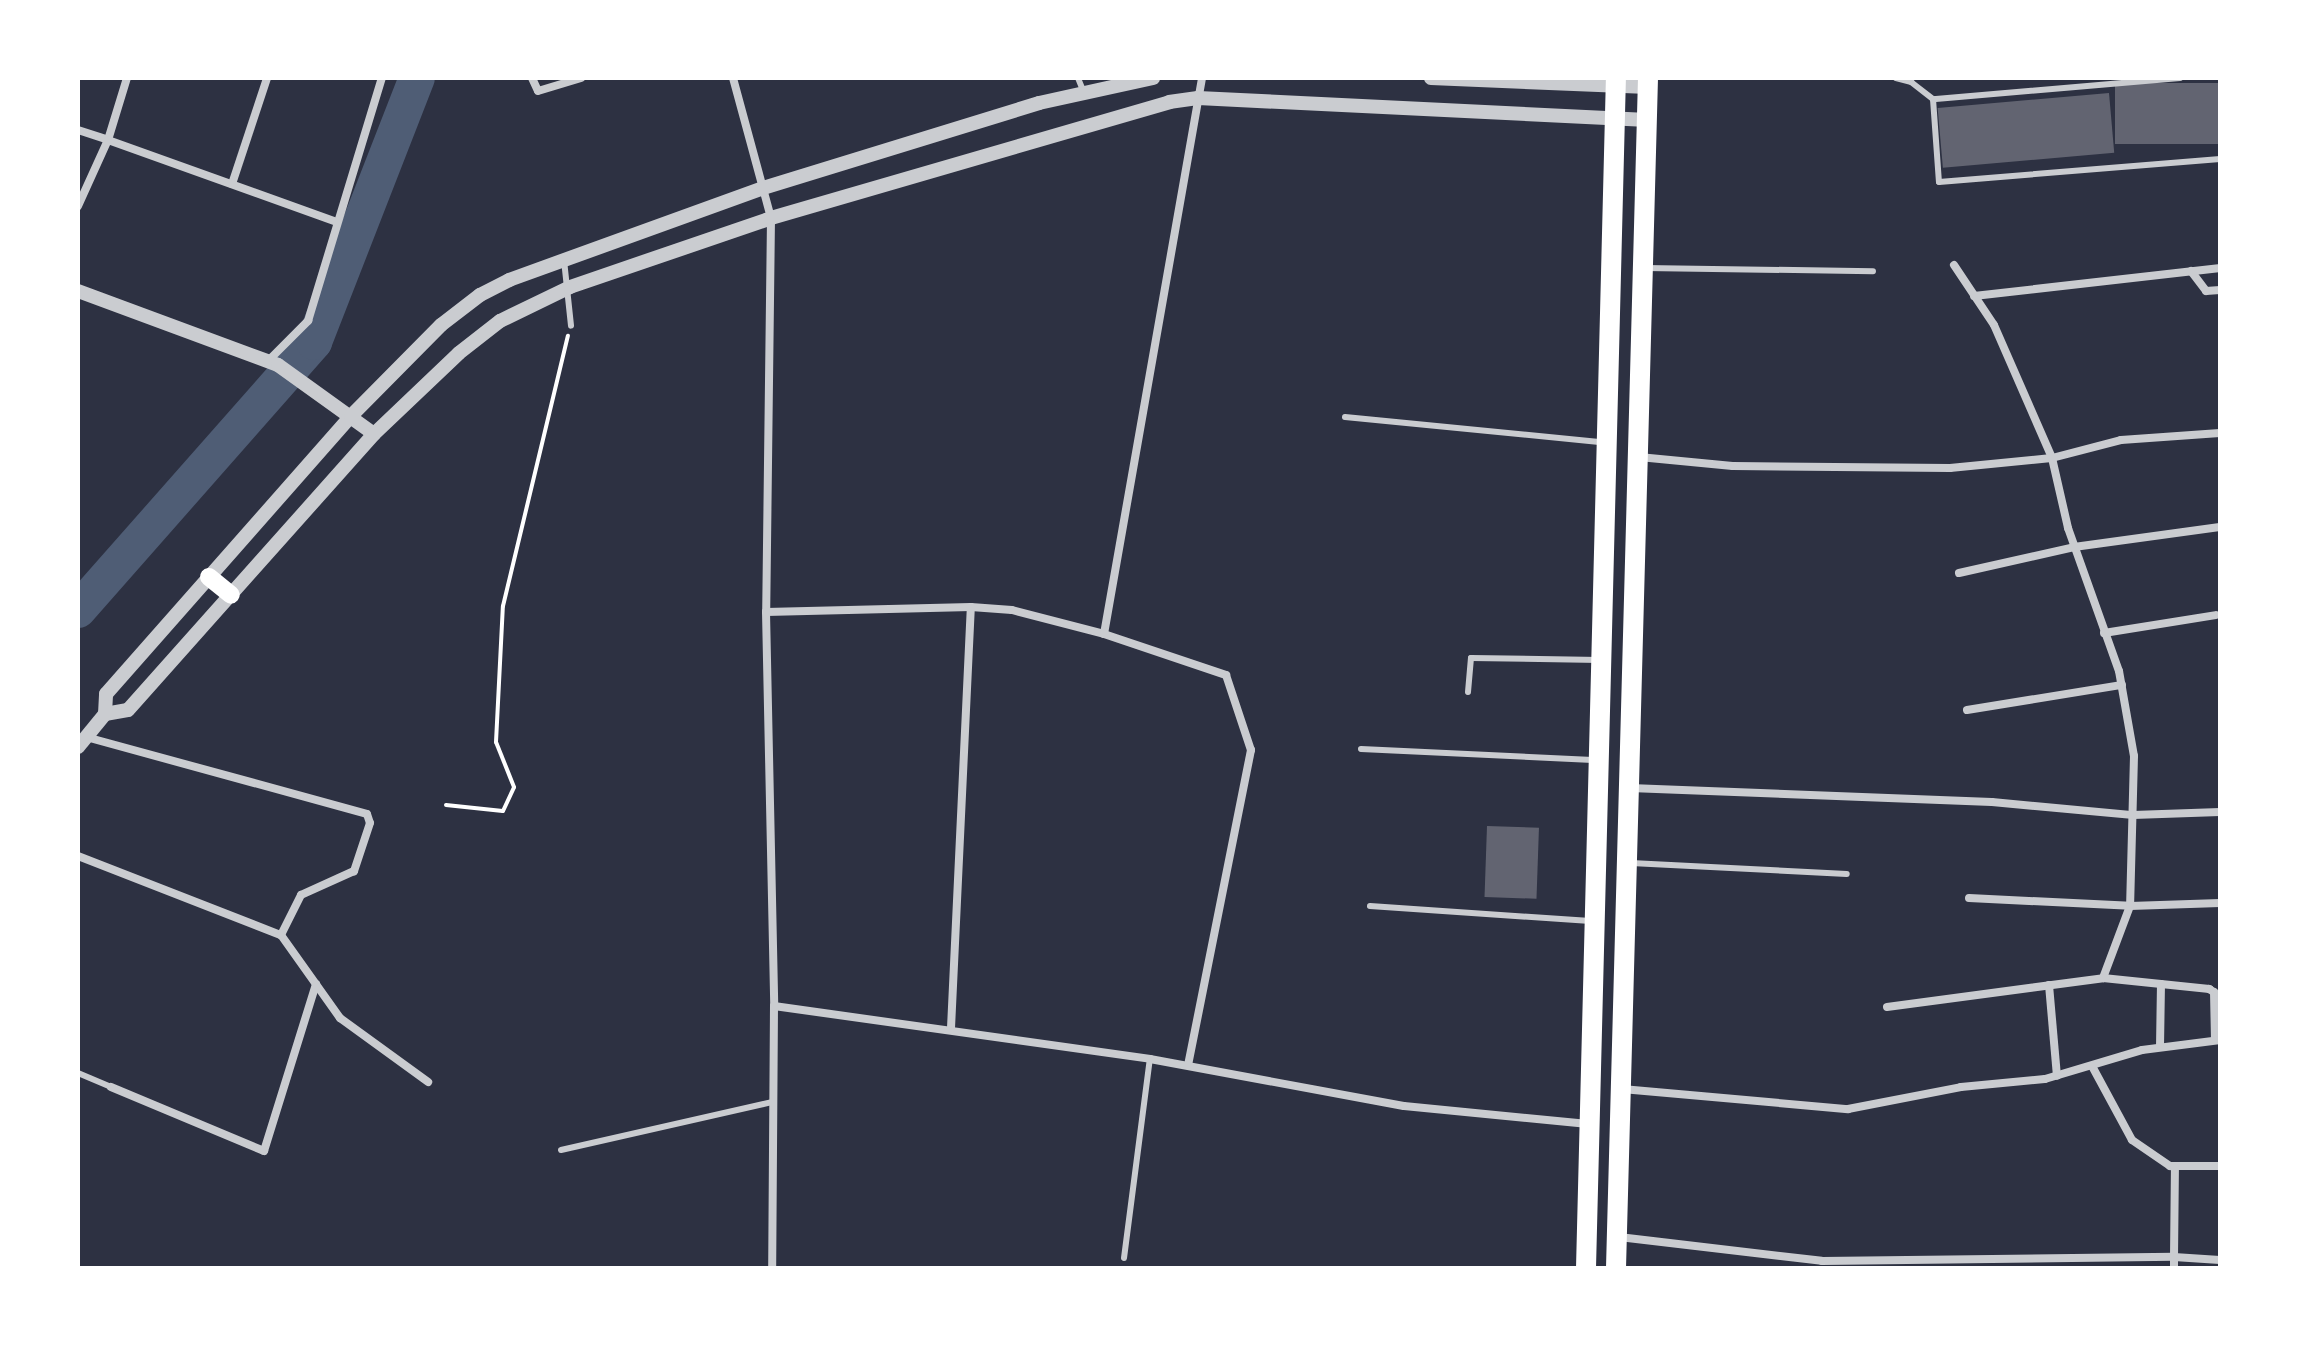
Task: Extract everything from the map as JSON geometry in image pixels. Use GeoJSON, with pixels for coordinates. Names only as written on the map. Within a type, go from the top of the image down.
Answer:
{"type":"FeatureCollection","features":[{"type":"Feature","properties":{"kind":"highway"},"geometry":{"type":"LineString","coordinates":[[1586,1268],[1599,922],[1600,660],[1616,82]]}},
{"type":"Feature","properties":{"kind":"highway"},"geometry":{"type":"LineString","coordinates":[[1616,1268],[1648,83]]}},
{"type":"Feature","properties":{"kind":"main road"},"geometry":{"type":"LineString","coordinates":[[209,577],[231,595]]}},
{"type":"Feature","properties":{"kind":"street"},"geometry":{"type":"LineString","coordinates":[[78,206],[108,140],[127,78]]}},
{"type":"Feature","properties":{"kind":"street"},"geometry":{"type":"LineString","coordinates":[[232,184],[267,78]]}},
{"type":"Feature","properties":{"kind":"street"},"geometry":{"type":"LineString","coordinates":[[273,363],[308,321],[382,78]]}},
{"type":"Feature","properties":{"kind":"street"},"geometry":{"type":"LineString","coordinates":[[532,78],[538,91],[581,78]]}},
{"type":"Feature","properties":{"kind":"street"},"geometry":{"type":"LineString","coordinates":[[733,78],[771,218],[766,612],[774,1006],[772,1268]]}},
{"type":"Feature","properties":{"kind":"street"},"geometry":{"type":"LineString","coordinates":[[281,935],[305,892],[351,875],[369,816],[82,742],[105,714],[106,694],[351,416],[456,311],[509,280],[763,188],[1084,93],[1153,78]]}},
{"type":"Feature","properties":{"kind":"street"},"geometry":{"type":"LineString","coordinates":[[1104,634],[1202,78]]}},
{"type":"Feature","properties":{"kind":"street"},"geometry":{"type":"LineString","coordinates":[[1431,78],[1648,83]]}},
{"type":"Feature","properties":{"kind":"street"},"geometry":{"type":"LineString","coordinates":[[105,714],[128,710],[374,434],[481,334],[570,287],[771,218],[1146,107],[1198,98],[1647,120]]}},
{"type":"Feature","properties":{"kind":"street"},"geometry":{"type":"LineString","coordinates":[[78,130],[337,222]]}},
{"type":"Feature","properties":{"kind":"street"},"geometry":{"type":"LineString","coordinates":[[1954,265],[1994,325],[2052,458],[2074,547],[2122,685],[2134,756],[2130,906],[2103,978]]}},
{"type":"Feature","properties":{"kind":"street"},"geometry":{"type":"LineString","coordinates":[[1974,296],[2220,268]]}},
{"type":"Feature","properties":{"kind":"street"},"geometry":{"type":"LineString","coordinates":[[2191,271],[2206,291],[2220,290]]}},
{"type":"Feature","properties":{"kind":"street"},"geometry":{"type":"LineString","coordinates":[[78,291],[273,363],[302,380],[374,434]]}},
{"type":"Feature","properties":{"kind":"street"},"geometry":{"type":"LineString","coordinates":[[1638,457],[1733,466],[1950,468],[2052,458],[2121,440],[2220,433]]}},
{"type":"Feature","properties":{"kind":"street"},"geometry":{"type":"LineString","coordinates":[[1959,573],[2074,547],[2220,527]]}},
{"type":"Feature","properties":{"kind":"street"},"geometry":{"type":"LineString","coordinates":[[766,612],[971,607],[1012,610],[1104,634],[1226,675],[1251,750],[1188,1065]]}},
{"type":"Feature","properties":{"kind":"street"},"geometry":{"type":"LineString","coordinates":[[951,1028],[971,607]]}},
{"type":"Feature","properties":{"kind":"street"},"geometry":{"type":"LineString","coordinates":[[2104,633],[2216,615]]}},
{"type":"Feature","properties":{"kind":"street"},"geometry":{"type":"LineString","coordinates":[[1967,710],[2122,685]]}},
{"type":"Feature","properties":{"kind":"street"},"geometry":{"type":"LineString","coordinates":[[1629,788],[1992,802],[2133,815],[2220,812]]}},
{"type":"Feature","properties":{"kind":"street"},"geometry":{"type":"LineString","coordinates":[[78,856],[281,935],[340,1018],[428,1082]]}},
{"type":"Feature","properties":{"kind":"street"},"geometry":{"type":"LineString","coordinates":[[1969,898],[2130,906],[2220,903]]}},
{"type":"Feature","properties":{"kind":"street"},"geometry":{"type":"LineString","coordinates":[[1621,1089],[1848,1109],[2057,1076],[2160,1047],[2218,1040],[2214,992],[2103,978],[1887,1007]]}},
{"type":"Feature","properties":{"kind":"street"},"geometry":{"type":"LineString","coordinates":[[111,1087],[264,1151],[316,984]]}},
{"type":"Feature","properties":{"kind":"street"},"geometry":{"type":"LineString","coordinates":[[2160,1047],[2161,984]]}},
{"type":"Feature","properties":{"kind":"street"},"geometry":{"type":"LineString","coordinates":[[2049,985],[2057,1076]]}},
{"type":"Feature","properties":{"kind":"street"},"geometry":{"type":"LineString","coordinates":[[774,1006],[951,1028],[1188,1065],[1404,1106],[1592,1125]]}},
{"type":"Feature","properties":{"kind":"street"},"geometry":{"type":"LineString","coordinates":[[2092,1066],[2132,1140],[2175,1166],[2220,1166]]}},
{"type":"Feature","properties":{"kind":"street"},"geometry":{"type":"LineString","coordinates":[[2174,1268],[2175,1166]]}},
{"type":"Feature","properties":{"kind":"street"},"geometry":{"type":"LineString","coordinates":[[1617,1237],[1822,1261],[2110,1263],[2174,1257],[2220,1260]]}},
{"type":"Feature","properties":{"kind":"lane"},"geometry":{"type":"LineString","coordinates":[[1078,78],[1084,93]]}},
{"type":"Feature","properties":{"kind":"lane"},"geometry":{"type":"LineString","coordinates":[[1896,78],[1911,82],[1933,99],[2180,78]]}},
{"type":"Feature","properties":{"kind":"lane"},"geometry":{"type":"LineString","coordinates":[[1933,99],[1942,184],[2220,159]]}},
{"type":"Feature","properties":{"kind":"lane"},"geometry":{"type":"LineString","coordinates":[[564,260],[570,287],[571,326]]}},
{"type":"Feature","properties":{"kind":"lane"},"geometry":{"type":"LineString","coordinates":[[1643,268],[1873,271]]}},
{"type":"Feature","properties":{"kind":"lane"},"geometry":{"type":"LineString","coordinates":[[1345,417],[1606,442]]}},
{"type":"Feature","properties":{"kind":"lane"},"geometry":{"type":"LineString","coordinates":[[1468,692],[1471,658],[1600,660]]}},
{"type":"Feature","properties":{"kind":"lane"},"geometry":{"type":"LineString","coordinates":[[1361,749],[1599,761]]}},
{"type":"Feature","properties":{"kind":"lane"},"geometry":{"type":"LineString","coordinates":[[1627,863],[1847,874]]}},
{"type":"Feature","properties":{"kind":"lane"},"geometry":{"type":"LineString","coordinates":[[1370,906],[1599,922]]}},
{"type":"Feature","properties":{"kind":"lane"},"geometry":{"type":"LineString","coordinates":[[1124,1258],[1150,1059]]}},
{"type":"Feature","properties":{"kind":"lane"},"geometry":{"type":"LineString","coordinates":[[78,1073],[111,1087]]}},
{"type":"Feature","properties":{"kind":"lane"},"geometry":{"type":"LineString","coordinates":[[561,1150],[773,1102]]}},
{"type":"Feature","properties":{"kind":"path"},"geometry":{"type":"LineString","coordinates":[[446,805],[503,811],[514,787],[496,742],[503,606],[571,326]]}},
{"type":"Feature","properties":{"kind":"building"},"geometry":{"type":"Polygon","coordinates":[[[2115,83],[2220,83],[2220,144],[2115,144],[2115,83]]]}},
{"type":"Feature","properties":{"kind":"building"},"geometry":{"type":"Polygon","coordinates":[[[2109,93],[2114,153],[1943,168],[1938,108],[2109,93]]]}},
{"type":"Feature","properties":{"kind":"building"},"geometry":{"type":"Polygon","coordinates":[[[1487,826],[1539,828],[1536,899],[1485,897],[1487,826]]]}},
{"type":"Feature","properties":{"kind":"waterway"},"geometry":{"type":"LineString","coordinates":[[78,610],[314,342],[417,78]]}}]}
